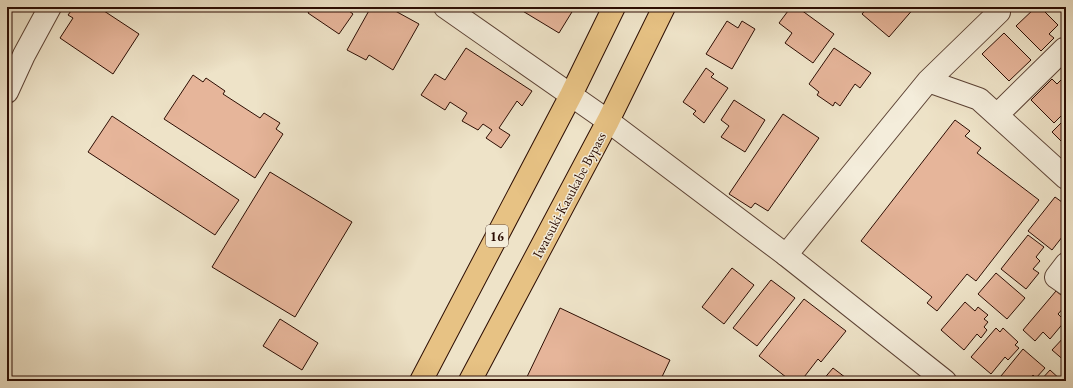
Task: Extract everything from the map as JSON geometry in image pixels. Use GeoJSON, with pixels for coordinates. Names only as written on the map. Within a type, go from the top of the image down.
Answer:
{"type":"FeatureCollection","features":[{"type":"Feature","properties":{"kind":"highway","name":"16"},"geometry":{"type":"LineString","coordinates":[[421,381],[571,95],[614,7]]}},
{"type":"Feature","properties":{"kind":"highway","name":"Iwatsuki-Kasukabe Bypass"},"geometry":{"type":"LineString","coordinates":[[470,381],[608,121],[664,7]]}},
{"type":"Feature","properties":{"kind":"street"},"geometry":{"type":"LineString","coordinates":[[7,92],[24,55],[50,7]]}},
{"type":"Feature","properties":{"kind":"street"},"geometry":{"type":"LineString","coordinates":[[445,7],[608,121],[786,255],[945,381]]}},
{"type":"Feature","properties":{"kind":"street"},"geometry":{"type":"LineString","coordinates":[[786,255],[928,81],[1000,12],[998,7]]}},
{"type":"Feature","properties":{"kind":"street"},"geometry":{"type":"LineString","coordinates":[[997,115],[1064,49],[1066,51]]}},
{"type":"Feature","properties":{"kind":"street"},"geometry":{"type":"LineString","coordinates":[[928,81],[979,99],[1066,178]]}},
{"type":"Feature","properties":{"kind":"street"},"geometry":{"type":"LineString","coordinates":[[1066,264],[1056,277],[1066,284]]}},
{"type":"Feature","properties":{"kind":"building"},"geometry":{"type":"Polygon","coordinates":[[[74,7],[98,7],[139,34],[113,74],[60,38],[73,18],[68,15],[74,7]]]}},
{"type":"Feature","properties":{"kind":"building"},"geometry":{"type":"Polygon","coordinates":[[[312,7],[344,7],[353,14],[339,34],[308,13],[312,7]]]}},
{"type":"Feature","properties":{"kind":"building"},"geometry":{"type":"Polygon","coordinates":[[[371,7],[388,7],[419,24],[393,70],[369,55],[366,60],[347,50],[371,7]]]}},
{"type":"Feature","properties":{"kind":"building"},"geometry":{"type":"Polygon","coordinates":[[[516,7],[575,7],[559,33],[516,7]]]}},
{"type":"Feature","properties":{"kind":"building"},"geometry":{"type":"Polygon","coordinates":[[[791,7],[797,7],[834,34],[813,63],[785,43],[792,33],[779,23],[791,7]]]}},
{"type":"Feature","properties":{"kind":"building"},"geometry":{"type":"Polygon","coordinates":[[[868,7],[915,7],[889,37],[862,14],[868,7]]]}},
{"type":"Feature","properties":{"kind":"building"},"geometry":{"type":"Polygon","coordinates":[[[1036,7],[1040,7],[1058,25],[1049,34],[1054,38],[1041,51],[1016,26],[1036,7]]]}},
{"type":"Feature","properties":{"kind":"building"},"geometry":{"type":"Polygon","coordinates":[[[727,21],[738,28],[742,21],[755,29],[732,69],[706,54],[727,21]]]}},
{"type":"Feature","properties":{"kind":"building"},"geometry":{"type":"Polygon","coordinates":[[[1004,33],[1031,60],[1009,81],[982,54],[1004,33]]]}},
{"type":"Feature","properties":{"kind":"building"},"geometry":{"type":"Polygon","coordinates":[[[466,48],[532,91],[522,106],[517,101],[499,128],[510,135],[501,148],[486,138],[492,130],[483,124],[478,130],[462,121],[467,113],[450,102],[445,110],[421,95],[435,74],[445,80],[466,48]]]}},
{"type":"Feature","properties":{"kind":"building"},"geometry":{"type":"Polygon","coordinates":[[[834,48],[871,73],[860,88],[855,84],[840,106],[835,102],[833,106],[817,95],[819,92],[809,84],[834,48]]]}},
{"type":"Feature","properties":{"kind":"building"},"geometry":{"type":"Polygon","coordinates":[[[706,68],[714,74],[711,77],[728,88],[704,123],[693,114],[696,111],[683,102],[706,68]]]}},
{"type":"Feature","properties":{"kind":"building"},"geometry":{"type":"Polygon","coordinates":[[[193,75],[203,82],[206,78],[225,91],[223,94],[260,118],[264,113],[280,123],[276,129],[283,134],[255,178],[164,119],[193,75]]]}},
{"type":"Feature","properties":{"kind":"building"},"geometry":{"type":"Polygon","coordinates":[[[1064,77],[1066,79],[1066,111],[1054,123],[1031,100],[1052,79],[1057,84],[1064,77]]]}},
{"type":"Feature","properties":{"kind":"building"},"geometry":{"type":"Polygon","coordinates":[[[734,100],[765,120],[745,152],[721,137],[729,126],[721,120],[734,100]]]}},
{"type":"Feature","properties":{"kind":"building"},"geometry":{"type":"Polygon","coordinates":[[[783,114],[819,138],[768,211],[755,203],[751,208],[729,194],[783,114]]]}},
{"type":"Feature","properties":{"kind":"building"},"geometry":{"type":"Polygon","coordinates":[[[112,116],[239,200],[215,235],[88,152],[112,116]]]}},
{"type":"Feature","properties":{"kind":"building"},"geometry":{"type":"Polygon","coordinates":[[[1066,118],[1066,146],[1052,132],[1066,118]]]}},
{"type":"Feature","properties":{"kind":"building"},"geometry":{"type":"Polygon","coordinates":[[[955,120],[970,131],[965,136],[981,148],[977,153],[1039,200],[976,281],[967,274],[937,311],[927,303],[932,297],[861,241],[955,120]]]}},
{"type":"Feature","properties":{"kind":"building"},"geometry":{"type":"Polygon","coordinates":[[[270,172],[352,222],[295,317],[212,267],[270,172]]]}},
{"type":"Feature","properties":{"kind":"building"},"geometry":{"type":"Polygon","coordinates":[[[1055,197],[1066,205],[1066,232],[1052,250],[1028,231],[1055,197]]]}},
{"type":"Feature","properties":{"kind":"building"},"geometry":{"type":"Polygon","coordinates":[[[1028,235],[1044,247],[1036,257],[1040,261],[1033,269],[1039,273],[1026,289],[1001,269],[1028,235]]]}},
{"type":"Feature","properties":{"kind":"building"},"geometry":{"type":"Polygon","coordinates":[[[732,268],[754,285],[724,324],[702,307],[732,268]]]}},
{"type":"Feature","properties":{"kind":"building"},"geometry":{"type":"Polygon","coordinates":[[[996,273],[1025,298],[1007,319],[978,294],[996,273]]]}},
{"type":"Feature","properties":{"kind":"building"},"geometry":{"type":"Polygon","coordinates":[[[771,280],[795,298],[757,346],[733,328],[771,280]]]}},
{"type":"Feature","properties":{"kind":"building"},"geometry":{"type":"Polygon","coordinates":[[[1056,291],[1066,299],[1066,305],[1058,314],[1065,321],[1050,339],[1043,332],[1035,341],[1023,330],[1056,291]]]}},
{"type":"Feature","properties":{"kind":"building"},"geometry":{"type":"Polygon","coordinates":[[[804,299],[846,331],[821,362],[818,359],[801,381],[791,381],[759,356],[804,299]]]}},
{"type":"Feature","properties":{"kind":"building"},"geometry":{"type":"Polygon","coordinates":[[[965,302],[975,311],[978,307],[988,315],[984,319],[988,322],[984,327],[987,330],[981,338],[977,334],[964,350],[941,330],[965,302]]]}},
{"type":"Feature","properties":{"kind":"building"},"geometry":{"type":"Polygon","coordinates":[[[560,308],[670,360],[660,381],[525,381],[560,308]]]}},
{"type":"Feature","properties":{"kind":"building"},"geometry":{"type":"Polygon","coordinates":[[[280,319],[318,343],[302,370],[263,346],[280,319]]]}},
{"type":"Feature","properties":{"kind":"building"},"geometry":{"type":"Polygon","coordinates":[[[996,328],[1000,332],[1003,328],[1018,342],[1015,345],[1019,348],[1008,360],[1005,357],[991,374],[971,357],[996,328]]]}},
{"type":"Feature","properties":{"kind":"building"},"geometry":{"type":"Polygon","coordinates":[[[1066,335],[1066,362],[1052,350],[1066,335]]]}},
{"type":"Feature","properties":{"kind":"building"},"geometry":{"type":"Polygon","coordinates":[[[1023,349],[1045,368],[1036,378],[1033,375],[1028,381],[1007,381],[1001,376],[1023,349]]]}},
{"type":"Feature","properties":{"kind":"building"},"geometry":{"type":"Polygon","coordinates":[[[833,368],[850,381],[822,381],[833,368]]]}},
{"type":"Feature","properties":{"kind":"building"},"geometry":{"type":"Polygon","coordinates":[[[1050,370],[1062,381],[1040,381],[1050,370]]]}}]}
